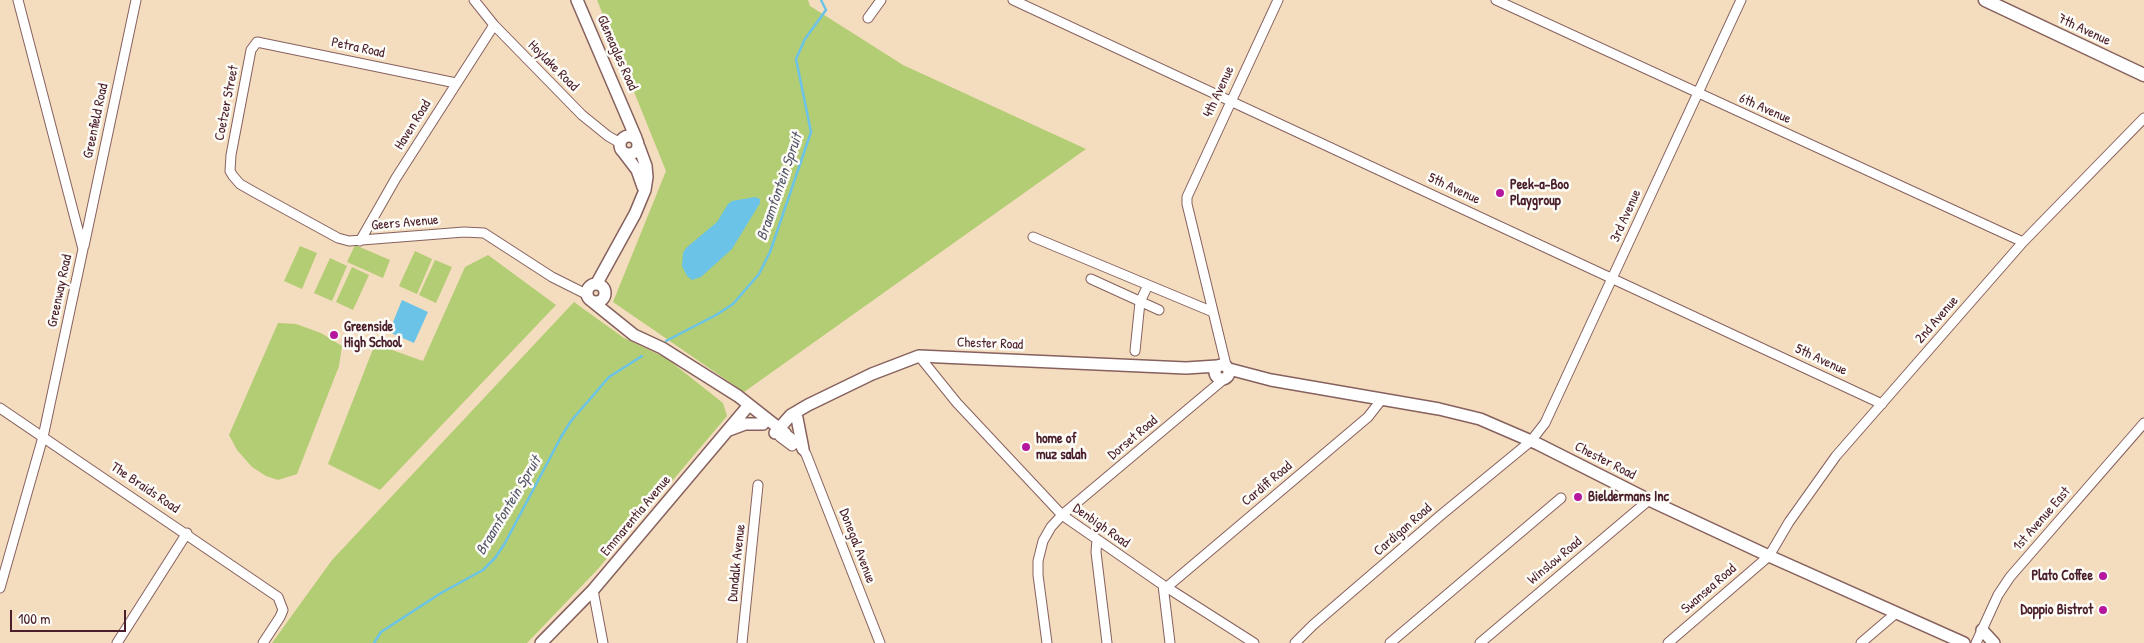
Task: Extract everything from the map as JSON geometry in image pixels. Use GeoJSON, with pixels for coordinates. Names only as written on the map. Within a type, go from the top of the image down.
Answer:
{"type":"FeatureCollection","features":[{"type":"Feature","properties":{"kind":"main road","name":"7th Avenue"},"geometry":{"type":"LineString","coordinates":[[1985,0],[2144,74]]}},
{"type":"Feature","properties":{"kind":"street","name":"Greenway Road"},"geometry":{"type":"LineString","coordinates":[[0,588],[42,437],[83,249],[18,0]]}},
{"type":"Feature","properties":{"kind":"street","name":"Greenfield Road"},"geometry":{"type":"LineString","coordinates":[[83,249],[136,0]]}},
{"type":"Feature","properties":{"kind":"street","name":"Hoylake Road"},"geometry":{"type":"LineString","coordinates":[[474,0],[494,25],[582,115],[608,136],[623,144]]}},
{"type":"Feature","properties":{"kind":"street","name":"Gleneagles Road"},"geometry":{"type":"LineString","coordinates":[[577,0],[628,119],[646,166],[647,177],[635,214],[597,283]]}},
{"type":"Feature","properties":{"kind":"street"},"geometry":{"type":"LineString","coordinates":[[868,18],[881,0]]}},
{"type":"Feature","properties":{"kind":"street","name":"5th Avenue"},"geometry":{"type":"LineString","coordinates":[[1014,0],[1882,404]]}},
{"type":"Feature","properties":{"kind":"street","name":"4th Avenue"},"geometry":{"type":"LineString","coordinates":[[1213,312],[1187,204],[1188,197],[1230,101],[1278,0]]}},
{"type":"Feature","properties":{"kind":"street","name":"6th Avenue"},"geometry":{"type":"LineString","coordinates":[[1496,0],[1697,94],[2023,242]]}},
{"type":"Feature","properties":{"kind":"street","name":"3rd Avenue"},"geometry":{"type":"LineString","coordinates":[[1531,441],[1545,423],[1741,0]]}},
{"type":"Feature","properties":{"kind":"street","name":"Haven Road"},"geometry":{"type":"LineString","coordinates":[[360,241],[396,178],[494,25]]}},
{"type":"Feature","properties":{"kind":"street","name":"Petra Road"},"geometry":{"type":"LineString","coordinates":[[255,42],[264,42],[456,83]]}},
{"type":"Feature","properties":{"kind":"street","name":"Coetzer Street"},"geometry":{"type":"LineString","coordinates":[[230,171],[231,155],[251,50],[255,42]]}},
{"type":"Feature","properties":{"kind":"street","name":"2nd Avenue"},"geometry":{"type":"LineString","coordinates":[[1769,556],[1789,522],[1836,456],[2023,242],[2144,118]]}},
{"type":"Feature","properties":{"kind":"street"},"geometry":{"type":"LineString","coordinates":[[628,119],[623,144],[640,177],[643,194]]}},
{"type":"Feature","properties":{"kind":"street"},"geometry":{"type":"LineString","coordinates":[[631,136],[637,142],[633,154],[623,144],[631,136]]}},
{"type":"Feature","properties":{"kind":"street","name":"Geers Avenue"},"geometry":{"type":"LineString","coordinates":[[230,171],[240,184],[338,238],[360,241],[464,232],[484,233],[552,277],[590,298]]}},
{"type":"Feature","properties":{"kind":"street"},"geometry":{"type":"LineString","coordinates":[[1033,237],[1213,312],[1222,347],[1222,371]]}},
{"type":"Feature","properties":{"kind":"street"},"geometry":{"type":"LineString","coordinates":[[1091,280],[1159,310]]}},
{"type":"Feature","properties":{"kind":"street"},"geometry":{"type":"LineString","coordinates":[[609,314],[604,289],[597,283],[588,286],[590,298],[609,314],[634,335],[662,348],[705,376],[805,454]]}},
{"type":"Feature","properties":{"kind":"street"},"geometry":{"type":"LineString","coordinates":[[1134,351],[1140,302],[1148,285]]}},
{"type":"Feature","properties":{"kind":"street"},"geometry":{"type":"LineString","coordinates":[[590,298],[599,301],[605,295]]}},
{"type":"Feature","properties":{"kind":"street","name":"Chester Road"},"geometry":{"type":"LineString","coordinates":[[780,433],[804,408],[872,374],[919,356],[1222,371],[1382,399],[1463,414],[1531,441],[1649,500],[1769,556],[1964,643]]}},
{"type":"Feature","properties":{"kind":"street","name":"Denbigh Road"},"geometry":{"type":"LineString","coordinates":[[919,356],[957,403],[1062,515],[1165,586],[1254,643]]}},
{"type":"Feature","properties":{"kind":"street","name":"Dorset Road"},"geometry":{"type":"LineString","coordinates":[[1047,643],[1038,575],[1040,549],[1046,534],[1062,515],[1210,391],[1222,371]]}},
{"type":"Feature","properties":{"kind":"street","name":"Cardiff Road"},"geometry":{"type":"LineString","coordinates":[[1165,586],[1368,417],[1382,399]]}},
{"type":"Feature","properties":{"kind":"street","name":"The Braids Road"},"geometry":{"type":"LineString","coordinates":[[0,408],[281,600],[283,610],[280,617],[262,643]]}},
{"type":"Feature","properties":{"kind":"street","name":"Emmarentia Avenue"},"geometry":{"type":"LineString","coordinates":[[541,643],[593,590],[747,408]]}},
{"type":"Feature","properties":{"kind":"street"},"geometry":{"type":"LineString","coordinates":[[728,430],[761,418],[793,418],[805,454]]}},
{"type":"Feature","properties":{"kind":"street","name":"1st Avenue East"},"geometry":{"type":"LineString","coordinates":[[1976,643],[1998,595],[2010,577],[2144,423]]}},
{"type":"Feature","properties":{"kind":"street","name":"Cardigan Road"},"geometry":{"type":"LineString","coordinates":[[1295,643],[1426,528],[1531,441]]}},
{"type":"Feature","properties":{"kind":"street","name":"Donegal Avenue"},"geometry":{"type":"LineString","coordinates":[[805,454],[880,643]]}},
{"type":"Feature","properties":{"kind":"street","name":"Dundalk Avenue"},"geometry":{"type":"LineString","coordinates":[[742,643],[758,485]]}},
{"type":"Feature","properties":{"kind":"street"},"geometry":{"type":"LineString","coordinates":[[1390,643],[1561,498]]}},
{"type":"Feature","properties":{"kind":"street","name":"Winslow Road"},"geometry":{"type":"LineString","coordinates":[[1480,643],[1649,500]]}},
{"type":"Feature","properties":{"kind":"street"},"geometry":{"type":"LineString","coordinates":[[117,643],[187,534]]}},
{"type":"Feature","properties":{"kind":"street"},"geometry":{"type":"LineString","coordinates":[[1097,540],[1096,552],[1107,643]]}},
{"type":"Feature","properties":{"kind":"street","name":"Swansea Road"},"geometry":{"type":"LineString","coordinates":[[1668,643],[1769,556]]}},
{"type":"Feature","properties":{"kind":"street"},"geometry":{"type":"LineString","coordinates":[[1165,586],[1170,643]]}},
{"type":"Feature","properties":{"kind":"street"},"geometry":{"type":"LineString","coordinates":[[593,590],[603,643]]}},
{"type":"Feature","properties":{"kind":"street"},"geometry":{"type":"LineString","coordinates":[[1861,643],[1896,613]]}},
{"type":"Feature","properties":{"kind":"street"},"geometry":{"type":"LineString","coordinates":[[1982,630],[1994,643]]}},
{"type":"Feature","properties":{"kind":"green space"},"geometry":{"type":"Polygon","coordinates":[[[597,0],[808,0],[810,6],[903,65],[1086,149],[744,392],[613,302],[666,171],[597,0]]]}},
{"type":"Feature","properties":{"kind":"green space"},"geometry":{"type":"Polygon","coordinates":[[[355,245],[390,260],[383,278],[347,262],[355,245]]]}},
{"type":"Feature","properties":{"kind":"green space"},"geometry":{"type":"Polygon","coordinates":[[[300,246],[317,253],[302,289],[284,281],[300,246]]]}},
{"type":"Feature","properties":{"kind":"green space"},"geometry":{"type":"Polygon","coordinates":[[[415,251],[432,259],[417,294],[399,286],[415,251]]]}},
{"type":"Feature","properties":{"kind":"green space"},"geometry":{"type":"Polygon","coordinates":[[[488,255],[556,305],[380,490],[328,464],[375,344],[423,361],[465,267],[488,255]]]}},
{"type":"Feature","properties":{"kind":"green space"},"geometry":{"type":"Polygon","coordinates":[[[330,258],[347,266],[332,301],[314,293],[330,258]]]}},
{"type":"Feature","properties":{"kind":"green space"},"geometry":{"type":"Polygon","coordinates":[[[435,260],[452,267],[436,303],[419,295],[435,260]]]}},
{"type":"Feature","properties":{"kind":"green space"},"geometry":{"type":"Polygon","coordinates":[[[352,267],[369,275],[353,310],[336,302],[352,267]]]}},
{"type":"Feature","properties":{"kind":"green space"},"geometry":{"type":"Polygon","coordinates":[[[574,302],[624,338],[666,358],[723,403],[727,416],[597,570],[527,643],[272,643],[332,560],[574,302]]]}},
{"type":"Feature","properties":{"kind":"green space"},"geometry":{"type":"Polygon","coordinates":[[[278,323],[296,324],[321,333],[342,346],[339,366],[297,474],[278,480],[266,476],[252,467],[237,450],[229,435],[278,323]]]}},
{"type":"Feature","properties":{"kind":"water"},"geometry":{"type":"Polygon","coordinates":[[[755,197],[760,199],[760,203],[732,249],[701,277],[692,280],[687,276],[682,266],[683,253],[686,248],[717,222],[728,204],[732,201],[755,197]]]}},
{"type":"Feature","properties":{"kind":"water"},"geometry":{"type":"Polygon","coordinates":[[[402,300],[428,312],[414,343],[389,332],[402,300]]]}},
{"type":"Feature","properties":{"kind":"waterway","name":"Braamfontein Spruit"},"geometry":{"type":"LineString","coordinates":[[666,341],[733,304],[759,274],[770,252],[811,132],[796,59],[805,39],[826,10],[821,0]]}},
{"type":"Feature","properties":{"kind":"waterway","name":"Braamfontein Spruit"},"geometry":{"type":"LineString","coordinates":[[374,643],[381,632],[441,593],[483,570],[495,558],[571,421],[609,377],[642,356]]}},
{"type":"Feature","properties":{"kind":"place","name":"Peek-a-Boo Playgroup"},"geometry":{"type":"Point","coordinates":[1500,193]}},
{"type":"Feature","properties":{"kind":"place","name":"Greenside High School"},"geometry":{"type":"Point","coordinates":[334,335]}},
{"type":"Feature","properties":{"kind":"place","name":"home of muz salah"},"geometry":{"type":"Point","coordinates":[1026,447]}},
{"type":"Feature","properties":{"kind":"place","name":"Bieldermans Inc"},"geometry":{"type":"Point","coordinates":[1578,497]}},
{"type":"Feature","properties":{"kind":"place","name":"Plato Coffee"},"geometry":{"type":"Point","coordinates":[2103,576]}},
{"type":"Feature","properties":{"kind":"place","name":"Doppio Bistrot"},"geometry":{"type":"Point","coordinates":[2103,610]}}]}
